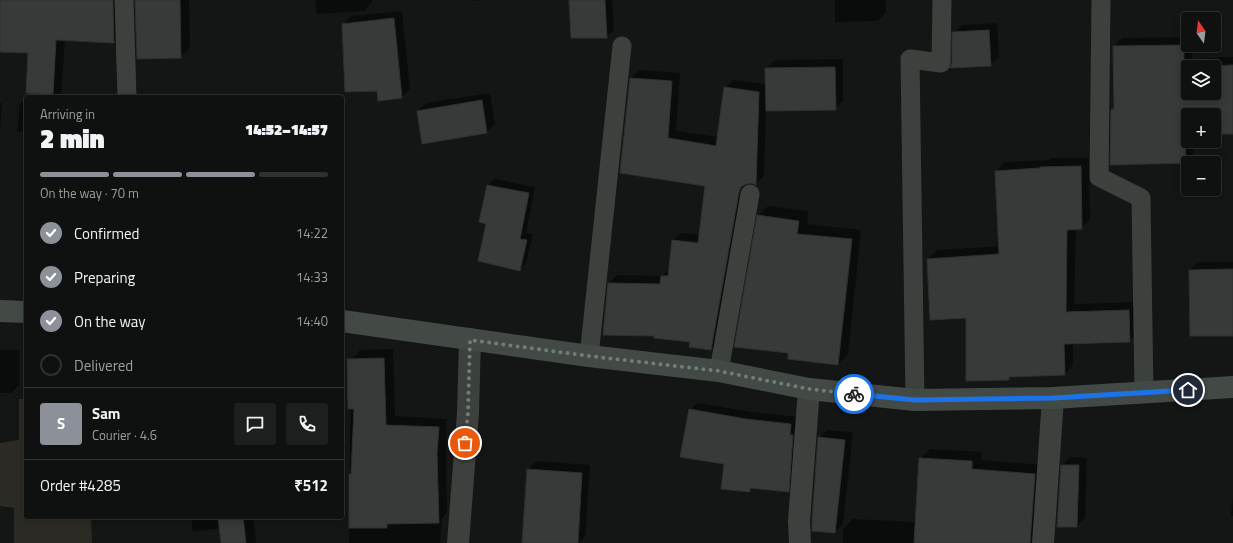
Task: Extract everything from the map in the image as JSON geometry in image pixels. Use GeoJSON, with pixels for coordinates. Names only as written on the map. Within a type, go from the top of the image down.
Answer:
{"type":"FeatureCollection","features":[{"type":"Feature","properties":{"kind":"main road"},"geometry":{"type":"LineString","coordinates":[[0,311],[24,312]]}},
{"type":"Feature","properties":{"kind":"main road"},"geometry":{"type":"LineString","coordinates":[[344,321],[589,356],[719,371],[809,389],[915,400],[1053,398],[1233,387]]}},
{"type":"Feature","properties":{"kind":"street"},"geometry":{"type":"LineString","coordinates":[[458,543],[468,412],[470,340]]}},
{"type":"Feature","properties":{"kind":"street"},"geometry":{"type":"LineString","coordinates":[[800,543],[800,521],[809,389]]}},
{"type":"Feature","properties":{"kind":"street"},"geometry":{"type":"LineString","coordinates":[[1043,543],[1053,398]]}},
{"type":"Feature","properties":{"kind":"lane"},"geometry":{"type":"LineString","coordinates":[[124,0],[128,95]]}},
{"type":"Feature","properties":{"kind":"lane"},"geometry":{"type":"LineString","coordinates":[[915,400],[910,59],[940,63],[942,0]]}},
{"type":"Feature","properties":{"kind":"lane"},"geometry":{"type":"LineString","coordinates":[[1101,0],[1098,177],[1141,198],[1144,393]]}},
{"type":"Feature","properties":{"kind":"lane"},"geometry":{"type":"LineString","coordinates":[[589,356],[622,46]]}},
{"type":"Feature","properties":{"kind":"lane"},"geometry":{"type":"LineString","coordinates":[[719,371],[750,194]]}},
{"type":"Feature","properties":{"kind":"shaded area"},"geometry":{"type":"Polygon","coordinates":[[[19,399],[24,399],[24,519],[91,519],[92,543],[14,543],[14,508],[0,506],[0,443],[19,440],[19,399]]]}},
{"type":"Feature","properties":{"kind":"building"},"geometry":{"type":"Polygon","coordinates":[[[0,0],[113,0],[114,43],[56,40],[53,95],[26,93],[28,53],[0,52],[0,0]]]}},
{"type":"Feature","properties":{"kind":"building"},"geometry":{"type":"Polygon","coordinates":[[[135,0],[180,0],[181,58],[137,59],[135,0]]]}},
{"type":"Feature","properties":{"kind":"building"},"geometry":{"type":"Polygon","coordinates":[[[569,0],[605,0],[607,38],[571,38],[569,0]]]}},
{"type":"Feature","properties":{"kind":"building"},"geometry":{"type":"Polygon","coordinates":[[[394,18],[402,98],[378,101],[377,91],[345,92],[342,24],[394,18]]]}},
{"type":"Feature","properties":{"kind":"building"},"geometry":{"type":"Polygon","coordinates":[[[989,30],[991,66],[950,68],[952,63],[952,32],[989,30]]]}},
{"type":"Feature","properties":{"kind":"building"},"geometry":{"type":"Polygon","coordinates":[[[1181,45],[1181,52],[1184,52],[1184,60],[1181,60],[1181,100],[1221,100],[1221,65],[1233,65],[1233,134],[1221,134],[1221,108],[1181,108],[1181,148],[1185,148],[1186,156],[1181,156],[1181,163],[1110,165],[1111,109],[1114,109],[1113,46],[1181,45]]]}},
{"type":"Feature","properties":{"kind":"building"},"geometry":{"type":"Polygon","coordinates":[[[835,67],[836,110],[766,111],[765,68],[835,67]]]}},
{"type":"Feature","properties":{"kind":"building"},"geometry":{"type":"Polygon","coordinates":[[[630,78],[672,81],[668,138],[716,146],[724,87],[759,92],[756,185],[752,183],[746,184],[741,187],[739,192],[711,350],[689,347],[690,342],[654,338],[654,336],[603,335],[608,283],[660,284],[661,276],[668,276],[672,240],[698,243],[705,186],[620,173],[630,78]]]}},
{"type":"Feature","properties":{"kind":"building"},"geometry":{"type":"Polygon","coordinates":[[[482,100],[487,133],[422,144],[417,111],[482,100]]]}},
{"type":"Feature","properties":{"kind":"building"},"geometry":{"type":"Polygon","coordinates":[[[1081,166],[1082,229],[1067,230],[1066,312],[1129,310],[1130,342],[1064,344],[1065,375],[1009,377],[1009,380],[966,381],[966,318],[930,320],[927,259],[999,254],[995,171],[1040,167],[1081,166]]]}},
{"type":"Feature","properties":{"kind":"building"},"geometry":{"type":"Polygon","coordinates":[[[487,185],[529,193],[520,239],[527,240],[520,271],[478,261],[486,224],[479,222],[487,185]]]}},
{"type":"Feature","properties":{"kind":"building"},"geometry":{"type":"Polygon","coordinates":[[[757,215],[799,221],[797,234],[852,239],[838,365],[788,359],[788,353],[734,347],[757,215]]]}},
{"type":"Feature","properties":{"kind":"building"},"geometry":{"type":"Polygon","coordinates":[[[1233,269],[1233,336],[1190,336],[1189,270],[1233,269]]]}},
{"type":"Feature","properties":{"kind":"building"},"geometry":{"type":"Polygon","coordinates":[[[384,358],[386,425],[439,427],[437,453],[439,523],[387,524],[387,528],[349,528],[349,474],[351,474],[354,409],[348,409],[347,359],[384,358]]]}},
{"type":"Feature","properties":{"kind":"building"},"geometry":{"type":"Polygon","coordinates":[[[689,409],[746,419],[791,424],[790,435],[793,435],[789,492],[750,488],[750,492],[721,489],[724,464],[680,457],[689,409]]]}},
{"type":"Feature","properties":{"kind":"building"},"geometry":{"type":"Polygon","coordinates":[[[818,437],[845,440],[835,533],[812,531],[818,437]]]}},
{"type":"Feature","properties":{"kind":"building"},"geometry":{"type":"Polygon","coordinates":[[[919,458],[972,461],[972,469],[1035,474],[1030,543],[914,543],[919,458]]]}},
{"type":"Feature","properties":{"kind":"building"},"geometry":{"type":"Polygon","coordinates":[[[1061,465],[1079,465],[1077,527],[1057,527],[1061,465]]]}},
{"type":"Feature","properties":{"kind":"building"},"geometry":{"type":"Polygon","coordinates":[[[527,469],[582,473],[578,543],[522,543],[527,469]]]}},
{"type":"Feature","properties":{"kind":"building"},"geometry":{"type":"Polygon","coordinates":[[[218,519],[243,519],[246,543],[221,543],[218,519]]]}},
{"type":"Feature","properties":{"kind":"way so far"},"geometry":{"type":"LineString","coordinates":[[465,443],[468,412],[470,340],[719,371],[809,389],[854,394]]}},
{"type":"Feature","properties":{"kind":"route"},"geometry":{"type":"LineString","coordinates":[[854,394],[915,400],[1053,398],[1188,390]]}}]}
